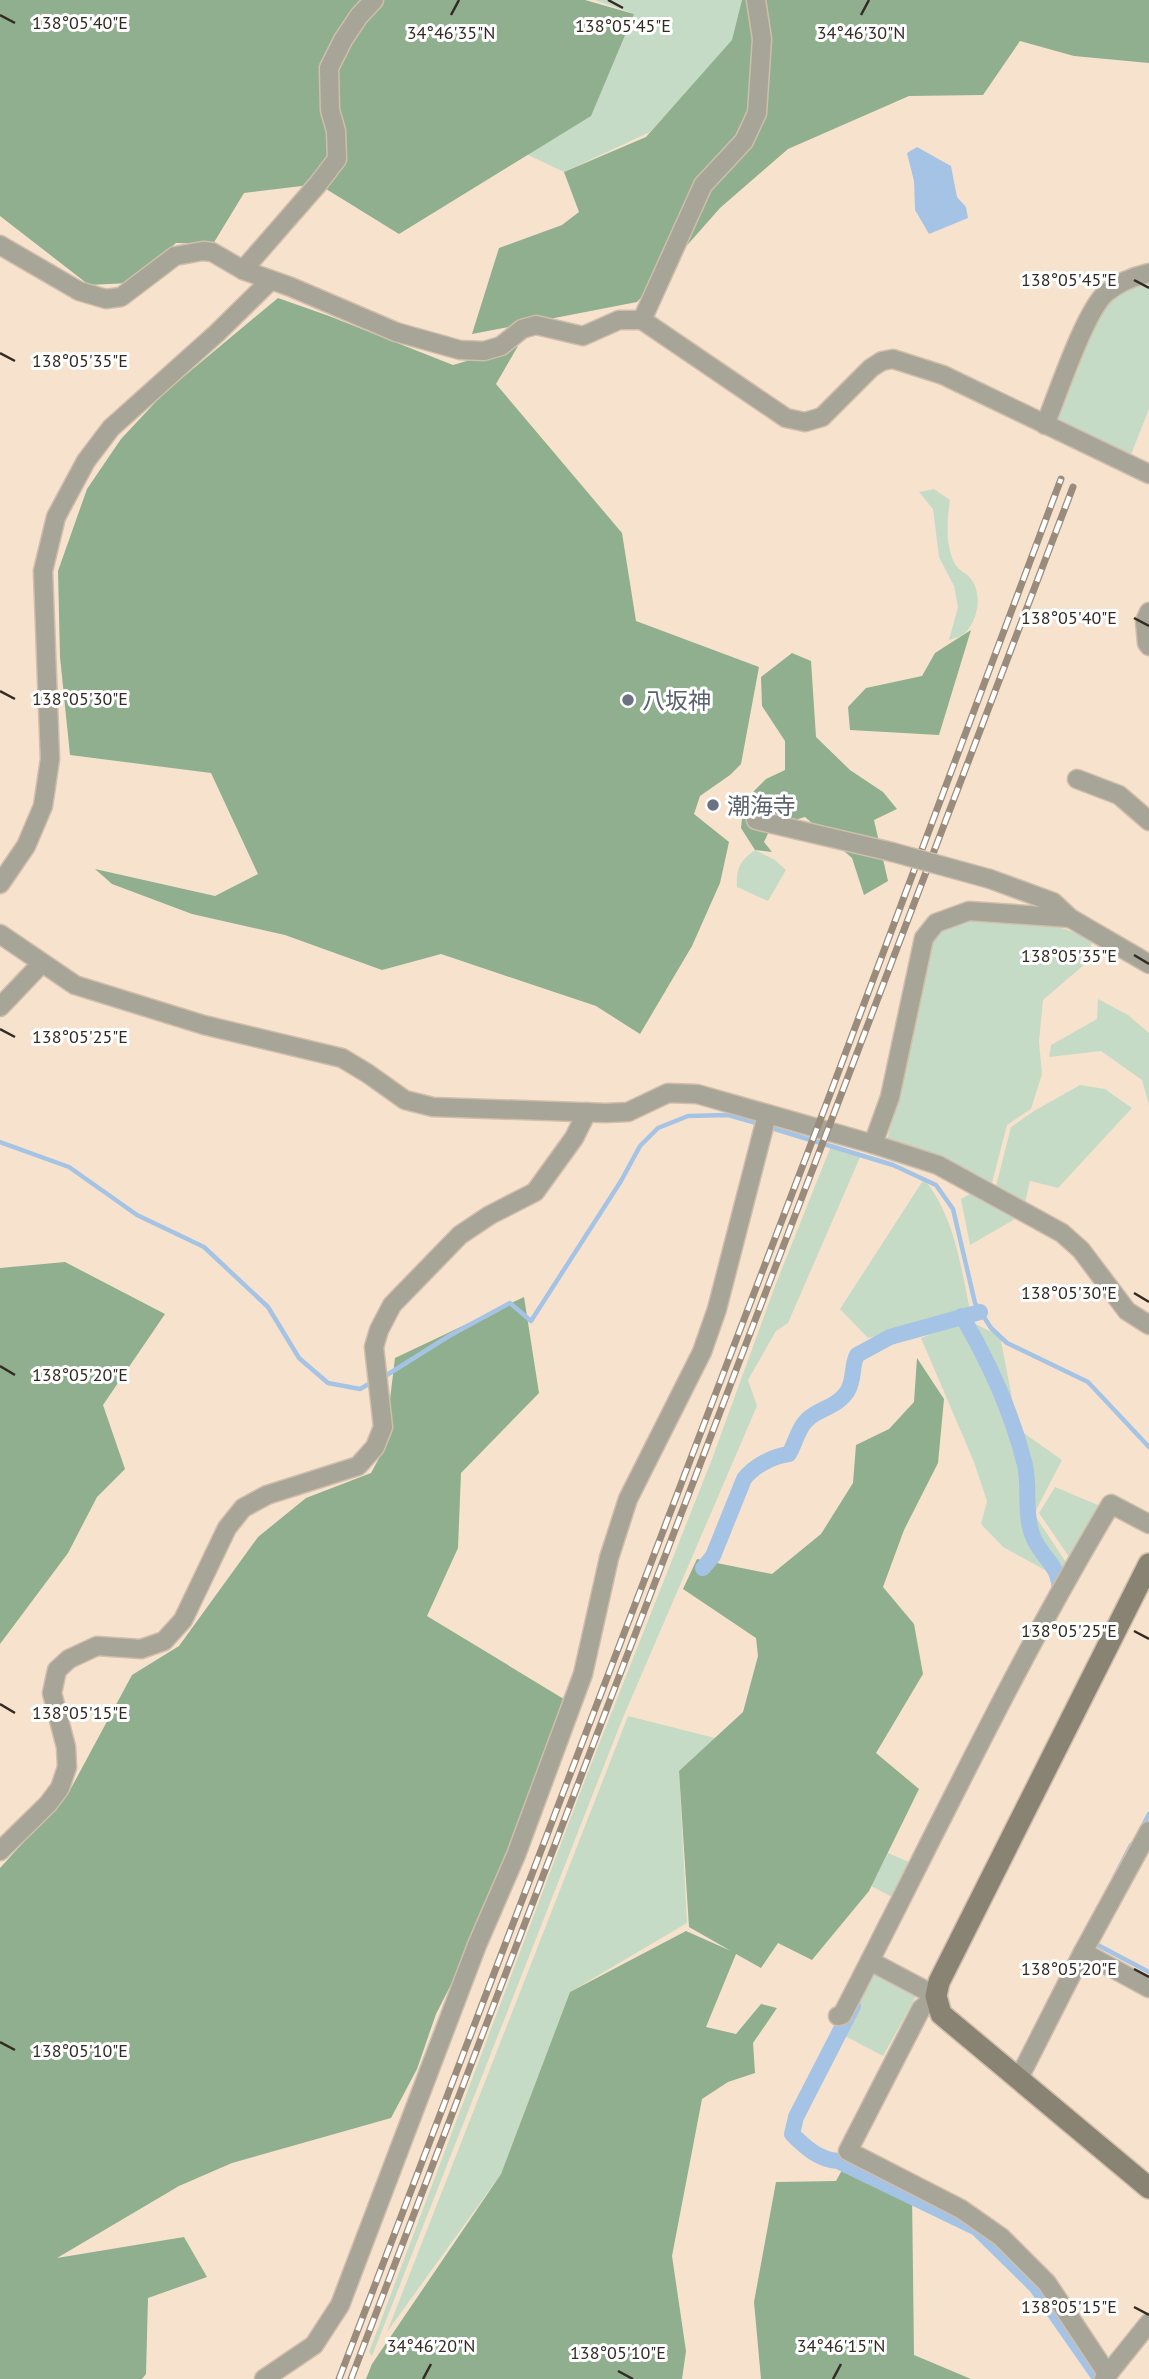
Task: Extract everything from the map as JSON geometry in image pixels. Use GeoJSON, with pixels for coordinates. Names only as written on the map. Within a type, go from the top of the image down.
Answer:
{"type":"FeatureCollection","features":[{"type":"Feature","properties":{"kind":"street"},"geometry":{"type":"LineString","coordinates":[[243,270],[337,159],[337,131],[331,110],[329,68],[343,40],[374,0]]}},
{"type":"Feature","properties":{"kind":"street"},"geometry":{"type":"LineString","coordinates":[[642,320],[703,185],[744,141],[757,113],[762,39],[756,0]]}},
{"type":"Feature","properties":{"kind":"street"},"geometry":{"type":"LineString","coordinates":[[0,245],[79,291],[106,299],[121,297],[175,256],[212,252],[243,270],[396,332],[460,349],[484,351],[501,346],[522,329],[536,325],[583,336],[619,320],[642,320],[786,418],[805,422],[822,417],[871,368],[882,361],[894,359],[943,375],[1149,474]]}},
{"type":"Feature","properties":{"kind":"street"},"geometry":{"type":"LineString","coordinates":[[1045,425],[1090,316],[1103,295],[1124,280],[1149,273]]}},
{"type":"Feature","properties":{"kind":"street"},"geometry":{"type":"LineString","coordinates":[[0,884],[26,846],[43,807],[50,758],[43,571],[56,517],[86,461],[111,428],[271,280]]}},
{"type":"Feature","properties":{"kind":"street"},"geometry":{"type":"LineString","coordinates":[[1149,612],[1145,621],[1149,646]]}},
{"type":"Feature","properties":{"kind":"street"},"geometry":{"type":"LineString","coordinates":[[1077,779],[1119,795],[1149,821]]}},
{"type":"Feature","properties":{"kind":"street"},"geometry":{"type":"LineString","coordinates":[[756,820],[892,852],[990,879],[1053,902],[1069,918],[1149,964]]}},
{"type":"Feature","properties":{"kind":"street"},"geometry":{"type":"LineString","coordinates":[[873,1144],[890,1097],[924,938],[936,923],[969,911],[1069,918]]}},
{"type":"Feature","properties":{"kind":"street"},"geometry":{"type":"LineString","coordinates":[[0,934],[75,985],[204,1025],[342,1058],[405,1100],[433,1107],[628,1112],[668,1093],[697,1094],[938,1165],[1062,1233],[1081,1250],[1127,1311],[1149,1325]]}},
{"type":"Feature","properties":{"kind":"street"},"geometry":{"type":"LineString","coordinates":[[0,1007],[41,964]]}},
{"type":"Feature","properties":{"kind":"street"},"geometry":{"type":"LineString","coordinates":[[0,1851],[48,1804],[60,1788],[67,1767],[66,1747],[52,1693],[57,1670],[69,1659],[97,1646],[141,1649],[164,1642],[183,1620],[227,1528],[243,1508],[267,1495],[358,1466],[375,1447],[383,1427],[374,1346],[392,1305],[460,1234],[535,1192],[574,1138],[587,1112]]}},
{"type":"Feature","properties":{"kind":"street"},"geometry":{"type":"LineString","coordinates":[[264,2379],[314,2345],[340,2305],[477,1945],[516,1855],[583,1674],[609,1558],[628,1499],[702,1352],[717,1308],[767,1115]]}},
{"type":"Feature","properties":{"kind":"street"},"geometry":{"type":"LineString","coordinates":[[838,2016],[842,2015],[870,1961],[1038,1630],[1111,1504],[1149,1524]]}},
{"type":"Feature","properties":{"kind":"street"},"geometry":{"type":"LineString","coordinates":[[1148,1570],[939,1982],[936,1996],[941,2014],[1149,2188]]}},
{"type":"Feature","properties":{"kind":"street"},"geometry":{"type":"LineString","coordinates":[[1018,2080],[1149,1831]]}},
{"type":"Feature","properties":{"kind":"street"},"geometry":{"type":"LineString","coordinates":[[1083,1952],[1149,1988]]}},
{"type":"Feature","properties":{"kind":"street"},"geometry":{"type":"LineString","coordinates":[[870,1961],[936,1996]]}},
{"type":"Feature","properties":{"kind":"street"},"geometry":{"type":"LineString","coordinates":[[936,1996],[921,2009],[848,2151],[961,2209],[1001,2237],[1047,2283],[1106,2377],[1146,2335]]}},
{"type":"Feature","properties":{"kind":"green space"},"geometry":{"type":"Polygon","coordinates":[[[0,0],[585,0],[634,14],[591,116],[399,234],[318,184],[244,193],[213,244],[176,243],[129,283],[89,285],[0,216],[0,0]]]}},
{"type":"Feature","properties":{"kind":"green space"},"geometry":{"type":"Polygon","coordinates":[[[595,0],[743,0],[733,40],[650,132],[564,172],[526,154],[591,115],[634,14],[595,0]]]}},
{"type":"Feature","properties":{"kind":"green space"},"geometry":{"type":"Polygon","coordinates":[[[742,0],[1149,0],[1149,63],[1074,56],[1020,41],[983,95],[909,96],[788,149],[720,208],[637,302],[472,334],[499,248],[562,225],[579,212],[564,172],[646,137],[732,40],[742,0]]]}},
{"type":"Feature","properties":{"kind":"green space"},"geometry":{"type":"Polygon","coordinates":[[[1149,279],[1149,409],[1130,457],[1054,422],[1086,337],[1102,307],[1119,291],[1149,279]]]}},
{"type":"Feature","properties":{"kind":"green space"},"geometry":{"type":"Polygon","coordinates":[[[278,298],[453,365],[518,346],[496,384],[622,533],[636,621],[759,667],[741,764],[700,796],[694,814],[729,842],[720,883],[692,946],[640,1034],[596,1006],[441,954],[382,970],[285,935],[192,914],[112,884],[95,869],[215,896],[258,874],[211,773],[70,755],[60,657],[58,571],[87,489],[121,439],[164,393],[278,298]]]}},
{"type":"Feature","properties":{"kind":"green space"},"geometry":{"type":"Polygon","coordinates":[[[934,489],[950,500],[948,541],[952,557],[975,585],[978,600],[976,615],[969,629],[949,640],[958,607],[954,586],[939,557],[933,509],[919,492],[934,489]]]}},
{"type":"Feature","properties":{"kind":"green space"},"geometry":{"type":"Polygon","coordinates":[[[971,630],[939,735],[850,730],[848,707],[866,688],[922,676],[935,653],[971,630]]]}},
{"type":"Feature","properties":{"kind":"green space"},"geometry":{"type":"Polygon","coordinates":[[[792,653],[811,661],[816,737],[850,770],[883,792],[897,809],[874,820],[888,881],[864,895],[852,858],[805,817],[771,827],[764,842],[772,852],[755,850],[741,828],[744,801],[766,779],[785,770],[785,741],[762,706],[761,677],[792,653]]]}},
{"type":"Feature","properties":{"kind":"green space"},"geometry":{"type":"Polygon","coordinates":[[[755,850],[775,860],[786,870],[768,901],[737,887],[740,866],[755,850]]]}},
{"type":"Feature","properties":{"kind":"green space"},"geometry":{"type":"Polygon","coordinates":[[[961,919],[1056,926],[1093,939],[1085,964],[1043,1000],[1039,1042],[1042,1074],[1031,1109],[1007,1125],[992,1183],[950,1163],[887,1142],[919,975],[935,935],[961,919]]]}},
{"type":"Feature","properties":{"kind":"green space"},"geometry":{"type":"Polygon","coordinates":[[[1098,999],[1128,1015],[1149,1033],[1149,1105],[1142,1080],[1101,1051],[1049,1057],[1051,1045],[1097,1019],[1098,999]]]}},
{"type":"Feature","properties":{"kind":"green space"},"geometry":{"type":"Polygon","coordinates":[[[1080,1085],[1105,1089],[1132,1108],[1058,1188],[1030,1181],[1025,1203],[996,1186],[1011,1127],[1080,1085]]]}},
{"type":"Feature","properties":{"kind":"green space"},"geometry":{"type":"Polygon","coordinates":[[[831,1146],[861,1155],[788,1323],[776,1331],[748,1380],[757,1406],[622,1720],[372,2356],[369,2352],[588,1772],[712,1459],[775,1286],[831,1146]]]}},
{"type":"Feature","properties":{"kind":"green space"},"geometry":{"type":"Polygon","coordinates":[[[924,1179],[950,1225],[970,1310],[868,1338],[840,1309],[924,1179]]]}},
{"type":"Feature","properties":{"kind":"green space"},"geometry":{"type":"Polygon","coordinates":[[[973,1192],[1015,1219],[970,1245],[961,1199],[973,1192]]]}},
{"type":"Feature","properties":{"kind":"green space"},"geometry":{"type":"Polygon","coordinates":[[[65,1262],[165,1314],[103,1405],[125,1469],[97,1497],[68,1553],[0,1644],[0,1268],[65,1262]]]}},
{"type":"Feature","properties":{"kind":"green space"},"geometry":{"type":"Polygon","coordinates":[[[524,1297],[539,1393],[461,1473],[458,1548],[427,1616],[572,1704],[506,1877],[436,2014],[417,2069],[391,2118],[232,2163],[179,2186],[57,2258],[184,2237],[207,2277],[148,2298],[146,2374],[142,2379],[0,2379],[0,1868],[69,1792],[132,1675],[179,1646],[258,1537],[306,1498],[371,1473],[384,1449],[395,1358],[524,1297]]]}},
{"type":"Feature","properties":{"kind":"green space"},"geometry":{"type":"Polygon","coordinates":[[[967,1320],[1000,1336],[1018,1429],[1062,1460],[1034,1514],[1071,1570],[1065,1581],[1003,1547],[981,1524],[987,1501],[974,1462],[921,1338],[967,1320]]]}},
{"type":"Feature","properties":{"kind":"green space"},"geometry":{"type":"Polygon","coordinates":[[[917,1358],[944,1399],[938,1463],[904,1530],[883,1587],[914,1624],[923,1674],[876,1753],[919,1789],[869,1891],[812,1960],[778,1943],[761,1968],[736,1954],[706,2027],[736,2034],[761,2004],[777,2008],[753,2043],[755,2073],[728,2082],[702,2099],[672,2256],[686,2351],[682,2379],[366,2379],[372,2364],[501,2174],[570,1992],[686,1931],[731,1951],[689,1927],[679,1771],[743,1712],[758,1656],[756,1638],[683,1589],[697,1559],[772,1574],[821,1534],[853,1483],[856,1445],[889,1429],[914,1402],[917,1358]]]}},
{"type":"Feature","properties":{"kind":"green space"},"geometry":{"type":"Polygon","coordinates":[[[1055,1487],[1105,1508],[1074,1564],[1039,1513],[1055,1487]]]}},
{"type":"Feature","properties":{"kind":"green space"},"geometry":{"type":"Polygon","coordinates":[[[628,1716],[715,1738],[679,1771],[687,1923],[570,1992],[501,2174],[387,2332],[628,1716]]]}},
{"type":"Feature","properties":{"kind":"green space"},"geometry":{"type":"Polygon","coordinates":[[[888,1853],[916,1865],[900,1901],[871,1886],[888,1853]]]}},
{"type":"Feature","properties":{"kind":"green space"},"geometry":{"type":"Polygon","coordinates":[[[876,1970],[919,1991],[883,2056],[843,2035],[876,1970]]]}},
{"type":"Feature","properties":{"kind":"green space"},"geometry":{"type":"Polygon","coordinates":[[[847,2161],[912,2193],[914,2355],[971,2379],[761,2379],[754,2302],[776,2182],[836,2181],[847,2161]]]}},
{"type":"Feature","properties":{"kind":"water"},"geometry":{"type":"Polygon","coordinates":[[[917,147],[951,166],[957,197],[966,207],[968,218],[929,234],[915,210],[914,181],[907,153],[917,147]]]}},
{"type":"Feature","properties":{"kind":"waterway"},"geometry":{"type":"LineString","coordinates":[[382,1378],[449,1336],[510,1303],[531,1321],[621,1181],[640,1146],[658,1128],[688,1116],[728,1115],[760,1124]]}},
{"type":"Feature","properties":{"kind":"waterway"},"geometry":{"type":"LineString","coordinates":[[768,1127],[893,1165],[936,1185],[953,1209],[975,1303],[991,1328],[1007,1343],[1088,1382],[1149,1447]]}},
{"type":"Feature","properties":{"kind":"waterway"},"geometry":{"type":"LineString","coordinates":[[0,1142],[69,1167],[137,1215],[204,1247],[268,1307],[299,1358],[328,1383],[360,1389],[374,1381]]}},
{"type":"Feature","properties":{"kind":"waterway"},"geometry":{"type":"LineString","coordinates":[[703,1568],[713,1556],[744,1479],[764,1462],[789,1454],[807,1420],[843,1397],[851,1383],[857,1355],[890,1337],[980,1312]]}},
{"type":"Feature","properties":{"kind":"waterway"},"geometry":{"type":"LineString","coordinates":[[962,1316],[990,1370],[1013,1426],[1025,1465],[1032,1534],[1055,1570],[1059,1596]]}},
{"type":"Feature","properties":{"kind":"waterway"},"geometry":{"type":"LineString","coordinates":[[1141,1829],[1149,1814]]}},
{"type":"Feature","properties":{"kind":"waterway"},"geometry":{"type":"LineString","coordinates":[[1114,1878],[1131,1845]]}},
{"type":"Feature","properties":{"kind":"waterway"},"geometry":{"type":"LineString","coordinates":[[1094,1943],[1149,1972]]}},
{"type":"Feature","properties":{"kind":"waterway"},"geometry":{"type":"LineString","coordinates":[[853,2006],[796,2117],[792,2134],[819,2155],[838,2161],[977,2228],[1036,2286],[1101,2379]]}},
{"type":"Feature","properties":{"kind":"railway"},"geometry":{"type":"LineString","coordinates":[[339,2379],[829,1097],[1061,479]]}},
{"type":"Feature","properties":{"kind":"railway"},"geometry":{"type":"LineString","coordinates":[[351,2379],[1073,487]]}},
{"type":"Feature","properties":{"kind":"place","name":"八坂神"},"geometry":{"type":"Point","coordinates":[628,700]}},
{"type":"Feature","properties":{"kind":"place","name":"潮海寺"},"geometry":{"type":"Point","coordinates":[713,805]}}]}
